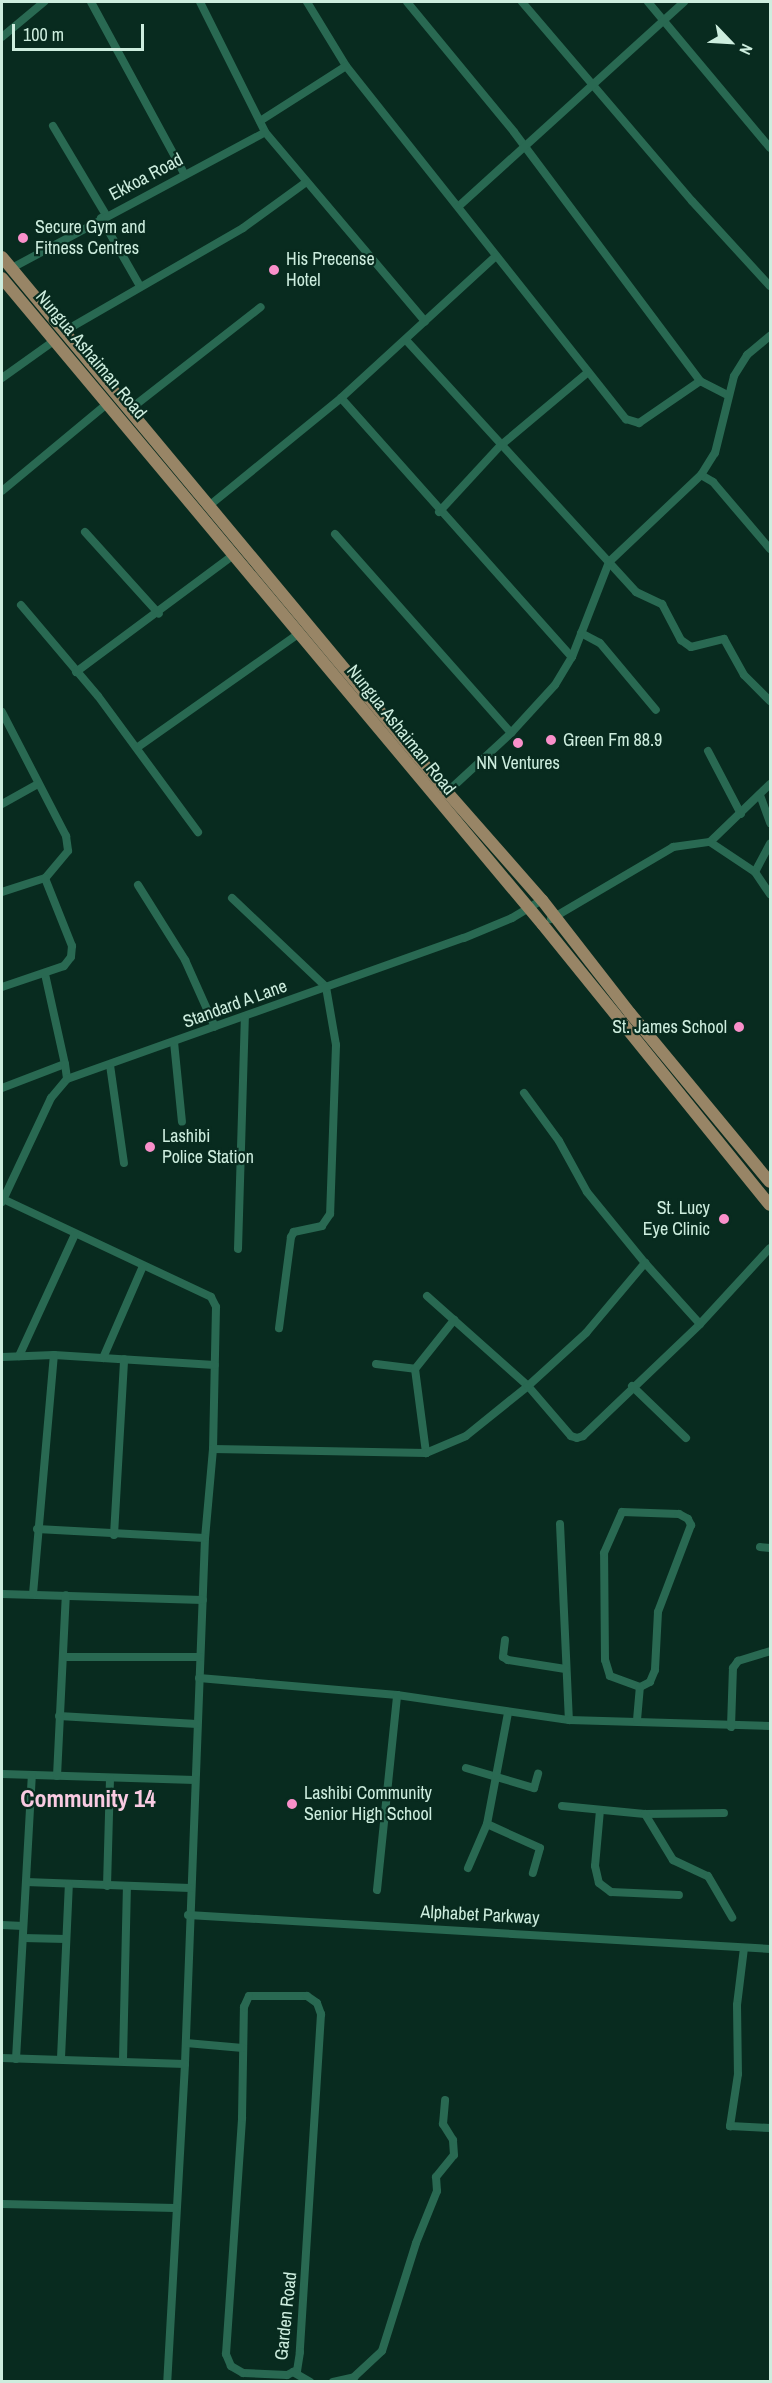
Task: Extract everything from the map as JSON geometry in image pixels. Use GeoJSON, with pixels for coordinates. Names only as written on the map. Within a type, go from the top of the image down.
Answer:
{"type":"FeatureCollection","features":[{"type":"Feature","properties":{"kind":"main road","name":"Nungua Ashaiman Road"},"geometry":{"type":"LineString","coordinates":[[2,258],[6,273],[59,336],[129,410],[210,505],[447,792],[542,900],[630,1013],[771,1182]]}},
{"type":"Feature","properties":{"kind":"main road","name":"Nungua Ashaiman Road"},"geometry":{"type":"LineString","coordinates":[[59,336],[108,403],[232,556],[436,802],[543,925],[771,1205]]}},
{"type":"Feature","properties":{"kind":"street"},"geometry":{"type":"LineString","coordinates":[[2,37],[44,2]]}},
{"type":"Feature","properties":{"kind":"street"},"geometry":{"type":"LineString","coordinates":[[91,2],[184,173]]}},
{"type":"Feature","properties":{"kind":"street"},"geometry":{"type":"LineString","coordinates":[[200,2],[265,132],[305,183],[425,321]]}},
{"type":"Feature","properties":{"kind":"street"},"geometry":{"type":"LineString","coordinates":[[307,2],[346,66],[459,206],[587,373],[632,423],[639,423],[700,381]]}},
{"type":"Feature","properties":{"kind":"street"},"geometry":{"type":"LineString","coordinates":[[407,2],[522,145],[700,381],[727,395]]}},
{"type":"Feature","properties":{"kind":"street"},"geometry":{"type":"LineString","coordinates":[[522,2],[771,286]]}},
{"type":"Feature","properties":{"kind":"street"},"geometry":{"type":"LineString","coordinates":[[648,2],[771,148]]}},
{"type":"Feature","properties":{"kind":"street"},"geometry":{"type":"LineString","coordinates":[[459,206],[522,145],[684,2]]}},
{"type":"Feature","properties":{"kind":"street"},"geometry":{"type":"LineString","coordinates":[[260,121],[346,66]]}},
{"type":"Feature","properties":{"kind":"street"},"geometry":{"type":"LineString","coordinates":[[53,126],[140,286]]}},
{"type":"Feature","properties":{"kind":"street","name":"Ekkoa Road"},"geometry":{"type":"LineString","coordinates":[[6,273],[103,216],[265,132]]}},
{"type":"Feature","properties":{"kind":"street"},"geometry":{"type":"LineString","coordinates":[[2,378],[59,336],[140,286],[243,228],[305,183]]}},
{"type":"Feature","properties":{"kind":"street"},"geometry":{"type":"LineString","coordinates":[[210,505],[341,398],[496,256]]}},
{"type":"Feature","properties":{"kind":"street"},"geometry":{"type":"LineString","coordinates":[[129,410],[261,307]]}},
{"type":"Feature","properties":{"kind":"street"},"geometry":{"type":"LineString","coordinates":[[436,802],[512,733],[555,685],[572,657],[609,562],[701,475],[715,453],[723,427],[727,395],[747,355],[771,336]]}},
{"type":"Feature","properties":{"kind":"street"},"geometry":{"type":"LineString","coordinates":[[406,340],[500,446],[636,592],[662,604],[687,645],[724,639],[756,690],[771,701]]}},
{"type":"Feature","properties":{"kind":"street"},"geometry":{"type":"LineString","coordinates":[[439,512],[500,446],[587,373]]}},
{"type":"Feature","properties":{"kind":"street"},"geometry":{"type":"LineString","coordinates":[[341,398],[439,512],[572,657]]}},
{"type":"Feature","properties":{"kind":"street"},"geometry":{"type":"LineString","coordinates":[[2,491],[108,403]]}},
{"type":"Feature","properties":{"kind":"street"},"geometry":{"type":"LineString","coordinates":[[701,475],[713,482],[771,549]]}},
{"type":"Feature","properties":{"kind":"street"},"geometry":{"type":"LineString","coordinates":[[85,532],[159,614]]}},
{"type":"Feature","properties":{"kind":"street"},"geometry":{"type":"LineString","coordinates":[[335,534],[512,733]]}},
{"type":"Feature","properties":{"kind":"street"},"geometry":{"type":"LineString","coordinates":[[76,672],[159,614],[232,556]]}},
{"type":"Feature","properties":{"kind":"street"},"geometry":{"type":"LineString","coordinates":[[21,605],[138,747],[198,832]]}},
{"type":"Feature","properties":{"kind":"street"},"geometry":{"type":"LineString","coordinates":[[581,633],[600,643],[656,710]]}},
{"type":"Feature","properties":{"kind":"street"},"geometry":{"type":"LineString","coordinates":[[138,747],[298,634]]}},
{"type":"Feature","properties":{"kind":"street"},"geometry":{"type":"LineString","coordinates":[[2,712],[66,836],[68,850],[45,878],[2,892]]}},
{"type":"Feature","properties":{"kind":"street"},"geometry":{"type":"LineString","coordinates":[[708,751],[741,814]]}},
{"type":"Feature","properties":{"kind":"street"},"geometry":{"type":"LineString","coordinates":[[2,804],[38,784]]}},
{"type":"Feature","properties":{"kind":"street"},"geometry":{"type":"LineString","coordinates":[[543,925],[673,847],[710,842],[771,784]]}},
{"type":"Feature","properties":{"kind":"street"},"geometry":{"type":"LineString","coordinates":[[760,795],[771,824]]}},
{"type":"Feature","properties":{"kind":"street"},"geometry":{"type":"LineString","coordinates":[[710,842],[755,872],[771,894]]}},
{"type":"Feature","properties":{"kind":"street"},"geometry":{"type":"LineString","coordinates":[[755,872],[771,844]]}},
{"type":"Feature","properties":{"kind":"street"},"geometry":{"type":"LineString","coordinates":[[2,987],[64,966],[71,957],[72,946],[45,878]]}},
{"type":"Feature","properties":{"kind":"street"},"geometry":{"type":"LineString","coordinates":[[138,885],[185,960],[215,1027]]}},
{"type":"Feature","properties":{"kind":"street"},"geometry":{"type":"LineString","coordinates":[[232,898],[326,987],[336,1045],[330,1214],[322,1226],[294,1232],[291,1237],[279,1328]]}},
{"type":"Feature","properties":{"kind":"street","name":"Standard A Lane"},"geometry":{"type":"LineString","coordinates":[[67,1079],[464,938],[529,909],[542,900]]}},
{"type":"Feature","properties":{"kind":"street"},"geometry":{"type":"LineString","coordinates":[[45,974],[67,1079],[51,1098],[2,1200],[214,1302],[213,1449],[205,1538],[189,1914],[186,2043],[167,2382]]}},
{"type":"Feature","properties":{"kind":"street"},"geometry":{"type":"LineString","coordinates":[[238,1249],[245,1017]]}},
{"type":"Feature","properties":{"kind":"street"},"geometry":{"type":"LineString","coordinates":[[174,1042],[182,1122]]}},
{"type":"Feature","properties":{"kind":"street"},"geometry":{"type":"LineString","coordinates":[[2,1088],[65,1064]]}},
{"type":"Feature","properties":{"kind":"street"},"geometry":{"type":"LineString","coordinates":[[111,1065],[124,1163]]}},
{"type":"Feature","properties":{"kind":"street"},"geometry":{"type":"LineString","coordinates":[[524,1093],[559,1141],[587,1192],[645,1263],[700,1324]]}},
{"type":"Feature","properties":{"kind":"street"},"geometry":{"type":"LineString","coordinates":[[19,1356],[75,1234]]}},
{"type":"Feature","properties":{"kind":"street"},"geometry":{"type":"LineString","coordinates":[[427,1296],[528,1386],[571,1436],[577,1438],[584,1437],[632,1386],[700,1324],[771,1248]]}},
{"type":"Feature","properties":{"kind":"street"},"geometry":{"type":"LineString","coordinates":[[213,1449],[426,1453],[466,1436],[528,1386],[586,1334],[645,1263]]}},
{"type":"Feature","properties":{"kind":"street"},"geometry":{"type":"LineString","coordinates":[[103,1358],[143,1266]]}},
{"type":"Feature","properties":{"kind":"street"},"geometry":{"type":"LineString","coordinates":[[426,1453],[415,1369],[454,1320]]}},
{"type":"Feature","properties":{"kind":"street"},"geometry":{"type":"LineString","coordinates":[[2,1357],[54,1355],[214,1365]]}},
{"type":"Feature","properties":{"kind":"street"},"geometry":{"type":"LineString","coordinates":[[33,1594],[54,1355]]}},
{"type":"Feature","properties":{"kind":"street"},"geometry":{"type":"LineString","coordinates":[[114,1535],[124,1359]]}},
{"type":"Feature","properties":{"kind":"street"},"geometry":{"type":"LineString","coordinates":[[376,1364],[415,1369]]}},
{"type":"Feature","properties":{"kind":"street"},"geometry":{"type":"LineString","coordinates":[[632,1386],[686,1438]]}},
{"type":"Feature","properties":{"kind":"street"},"geometry":{"type":"LineString","coordinates":[[622,1512],[679,1514],[688,1519],[690,1536],[658,1611],[656,1670],[650,1682],[640,1687],[606,1671],[604,1553],[622,1512]]}},
{"type":"Feature","properties":{"kind":"street"},"geometry":{"type":"LineString","coordinates":[[560,1524],[569,1720]]}},
{"type":"Feature","properties":{"kind":"street"},"geometry":{"type":"LineString","coordinates":[[37,1529],[114,1535],[205,1538]]}},
{"type":"Feature","properties":{"kind":"street"},"geometry":{"type":"LineString","coordinates":[[760,1547],[771,1548]]}},
{"type":"Feature","properties":{"kind":"street"},"geometry":{"type":"LineString","coordinates":[[2,1594],[202,1600]]}},
{"type":"Feature","properties":{"kind":"street"},"geometry":{"type":"LineString","coordinates":[[57,1776],[66,1595]]}},
{"type":"Feature","properties":{"kind":"street"},"geometry":{"type":"LineString","coordinates":[[505,1640],[502,1657],[508,1660],[565,1669]]}},
{"type":"Feature","properties":{"kind":"street"},"geometry":{"type":"LineString","coordinates":[[731,1727],[733,1668],[738,1661],[771,1652]]}},
{"type":"Feature","properties":{"kind":"street"},"geometry":{"type":"LineString","coordinates":[[63,1657],[200,1657]]}},
{"type":"Feature","properties":{"kind":"street"},"geometry":{"type":"LineString","coordinates":[[199,1678],[397,1695],[508,1713],[569,1720],[637,1720],[731,1727],[771,1726]]}},
{"type":"Feature","properties":{"kind":"street"},"geometry":{"type":"LineString","coordinates":[[637,1720],[640,1687]]}},
{"type":"Feature","properties":{"kind":"street"},"geometry":{"type":"LineString","coordinates":[[377,1890],[397,1695]]}},
{"type":"Feature","properties":{"kind":"street"},"geometry":{"type":"LineString","coordinates":[[468,1868],[487,1824],[508,1713]]}},
{"type":"Feature","properties":{"kind":"street"},"geometry":{"type":"LineString","coordinates":[[59,1716],[197,1724]]}},
{"type":"Feature","properties":{"kind":"street"},"geometry":{"type":"LineString","coordinates":[[466,1768],[534,1788],[538,1774]]}},
{"type":"Feature","properties":{"kind":"street"},"geometry":{"type":"LineString","coordinates":[[2,1774],[195,1780]]}},
{"type":"Feature","properties":{"kind":"street"},"geometry":{"type":"LineString","coordinates":[[16,2059],[32,1775]]}},
{"type":"Feature","properties":{"kind":"street"},"geometry":{"type":"LineString","coordinates":[[107,1886],[110,1778]]}},
{"type":"Feature","properties":{"kind":"street"},"geometry":{"type":"LineString","coordinates":[[562,1806],[645,1814],[724,1812]]}},
{"type":"Feature","properties":{"kind":"street"},"geometry":{"type":"LineString","coordinates":[[600,1810],[595,1866],[599,1883],[611,1892],[679,1895]]}},
{"type":"Feature","properties":{"kind":"street"},"geometry":{"type":"LineString","coordinates":[[645,1814],[673,1860],[708,1876],[732,1917]]}},
{"type":"Feature","properties":{"kind":"street"},"geometry":{"type":"LineString","coordinates":[[487,1824],[540,1848],[533,1873]]}},
{"type":"Feature","properties":{"kind":"street"},"geometry":{"type":"LineString","coordinates":[[26,1882],[190,1888]]}},
{"type":"Feature","properties":{"kind":"street"},"geometry":{"type":"LineString","coordinates":[[61,2058],[69,1884]]}},
{"type":"Feature","properties":{"kind":"street"},"geometry":{"type":"LineString","coordinates":[[123,2060],[127,1887]]}},
{"type":"Feature","properties":{"kind":"street","name":"Alphabet Parkway"},"geometry":{"type":"LineString","coordinates":[[189,1914],[771,1949]]}},
{"type":"Feature","properties":{"kind":"street"},"geometry":{"type":"LineString","coordinates":[[2,1925],[23,1926]]}},
{"type":"Feature","properties":{"kind":"street"},"geometry":{"type":"LineString","coordinates":[[23,1938],[66,1939]]}},
{"type":"Feature","properties":{"kind":"street"},"geometry":{"type":"LineString","coordinates":[[744,1948],[737,2005],[738,2074],[730,2126],[771,2128]]}},
{"type":"Feature","properties":{"kind":"street","name":"Garden Road"},"geometry":{"type":"LineString","coordinates":[[249,1996],[307,1996],[317,2003],[321,2014],[309,2245],[300,2352],[297,2370],[293,2372],[243,2373],[231,2366],[226,2354],[243,2048],[244,2007],[249,1996]]}},
{"type":"Feature","properties":{"kind":"street"},"geometry":{"type":"LineString","coordinates":[[186,2043],[243,2048]]}},
{"type":"Feature","properties":{"kind":"street"},"geometry":{"type":"LineString","coordinates":[[2,2058],[123,2060],[185,2064]]}},
{"type":"Feature","properties":{"kind":"street"},"geometry":{"type":"LineString","coordinates":[[333,2382],[354,2377],[382,2350],[416,2243],[437,2191],[436,2177],[454,2155],[453,2139],[443,2124],[445,2100]]}},
{"type":"Feature","properties":{"kind":"street"},"geometry":{"type":"LineString","coordinates":[[2,2204],[175,2208]]}},
{"type":"Feature","properties":{"kind":"street"},"geometry":{"type":"LineString","coordinates":[[293,2372],[310,2382]]}},
{"type":"Feature","properties":{"kind":"place","name":"Secure Gym and Fitness Centres"},"geometry":{"type":"Point","coordinates":[23,238]}},
{"type":"Feature","properties":{"kind":"place","name":"His Precense Hotel"},"geometry":{"type":"Point","coordinates":[274,270]}},
{"type":"Feature","properties":{"kind":"place","name":"Green Fm 88.9"},"geometry":{"type":"Point","coordinates":[551,740]}},
{"type":"Feature","properties":{"kind":"place","name":"NN Ventures"},"geometry":{"type":"Point","coordinates":[518,743]}},
{"type":"Feature","properties":{"kind":"place","name":"St. James School"},"geometry":{"type":"Point","coordinates":[739,1027]}},
{"type":"Feature","properties":{"kind":"place","name":"Lashibi Police Station"},"geometry":{"type":"Point","coordinates":[150,1147]}},
{"type":"Feature","properties":{"kind":"place","name":"St. Lucy Eye Clinic"},"geometry":{"type":"Point","coordinates":[724,1219]}},
{"type":"Feature","properties":{"kind":"place","name":"Lashibi Community Senior High School"},"geometry":{"type":"Point","coordinates":[292,1804]}},
{"type":"Feature","properties":{"kind":"district","name":"Community 14"},"geometry":{"type":"Point","coordinates":[88,1799]}}]}
